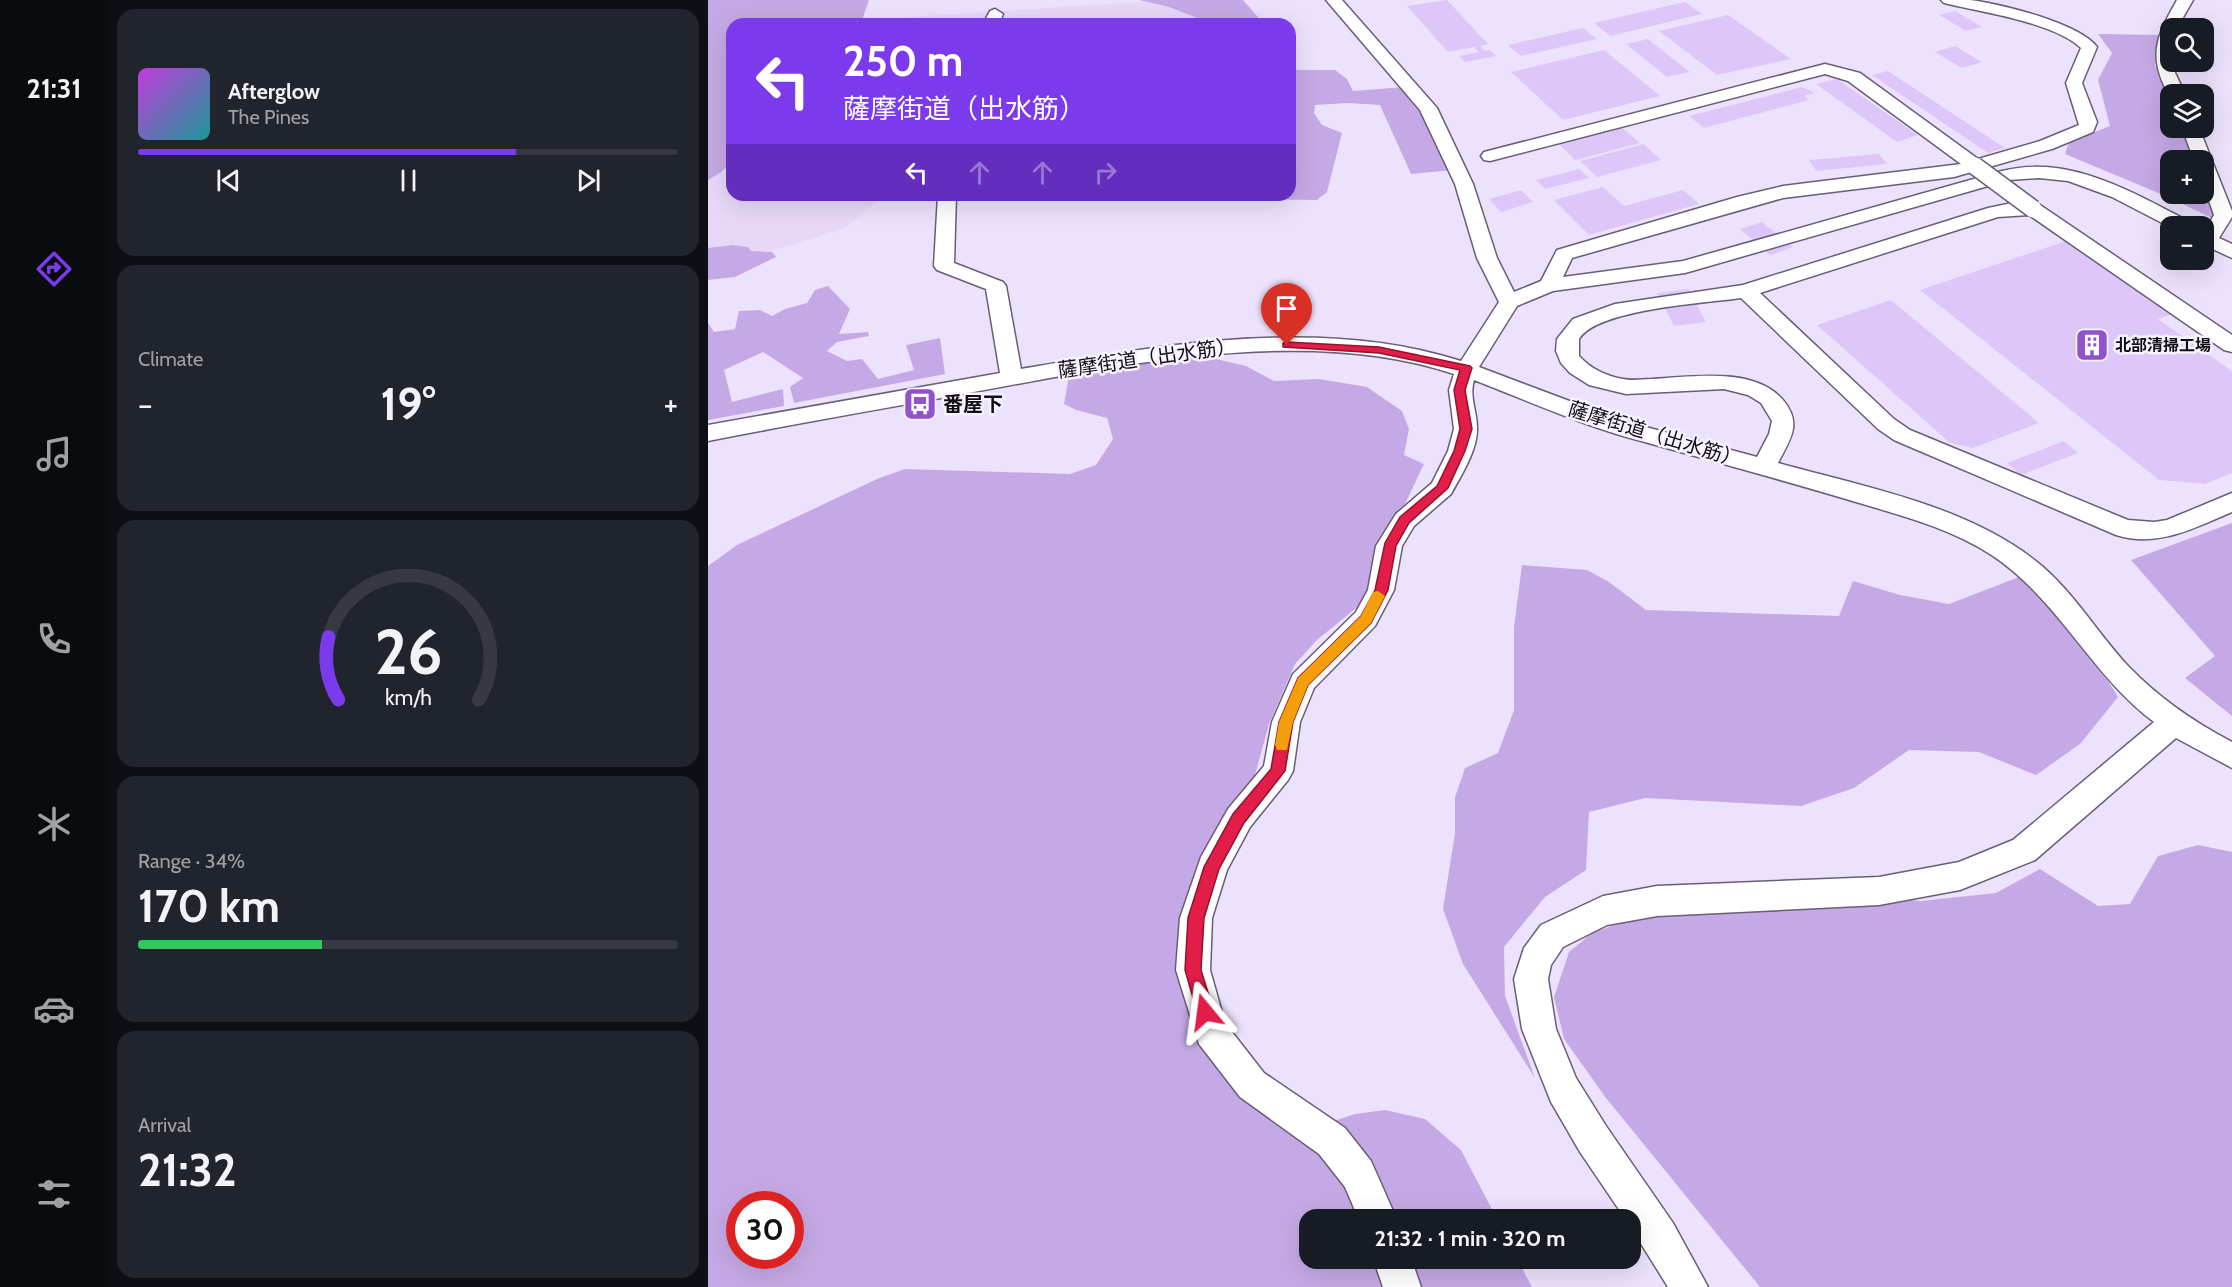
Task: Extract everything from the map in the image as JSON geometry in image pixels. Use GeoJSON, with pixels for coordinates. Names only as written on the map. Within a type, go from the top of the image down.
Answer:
{"type":"FeatureCollection","features":[{"type":"Feature","properties":{"kind":"street"},"geometry":{"type":"LineString","coordinates":[[1334,0],[1428,108],[1464,184],[1487,258],[1509,302]]}},
{"type":"Feature","properties":{"kind":"street"},"geometry":{"type":"LineString","coordinates":[[1549,285],[1564,254],[1744,201],[1783,192],[1954,172],[2046,145],[2087,128],[2088,122],[2074,83],[2088,47],[2081,38],[2061,29],[1949,0]]}},
{"type":"Feature","properties":{"kind":"street"},"geometry":{"type":"LineString","coordinates":[[2173,84],[2163,60],[2168,30],[2185,0]]}},
{"type":"Feature","properties":{"kind":"street"},"geometry":{"type":"LineString","coordinates":[[1490,156],[1825,69],[1854,77],[2032,209],[2232,345]]}},
{"type":"Feature","properties":{"kind":"street"},"geometry":{"type":"LineString","coordinates":[[2194,138],[2224,215],[2214,228]]}},
{"type":"Feature","properties":{"kind":"street"},"geometry":{"type":"LineString","coordinates":[[1373,1209],[1358,1174],[1332,1141],[1252,1085],[1211,1032],[1193,970],[1196,918],[1212,867],[1239,819],[1278,771],[1286,722],[1303,682],[1366,619],[1381,590],[1389,546],[1405,520],[1442,488],[1460,451],[1466,429],[1460,390],[1467,368],[1509,302],[1549,285],[1685,267],[2008,175],[2049,172],[2081,179],[2116,190],[2164,216]]}},
{"type":"Feature","properties":{"kind":"street"},"geometry":{"type":"LineString","coordinates":[[947,201],[944,266],[996,286],[1012,378]]}},
{"type":"Feature","properties":{"kind":"street"},"geometry":{"type":"LineString","coordinates":[[1764,467],[1781,434],[1783,421],[1774,404],[1756,390],[1724,382],[1626,387],[1608,384],[1587,375],[1578,368],[1567,351],[1568,339],[1580,324],[1622,308],[1746,291],[1995,212],[2032,209]]}},
{"type":"Feature","properties":{"kind":"street"},"geometry":{"type":"LineString","coordinates":[[2214,243],[2232,252]]}},
{"type":"Feature","properties":{"kind":"street"},"geometry":{"type":"LineString","coordinates":[[1746,291],[1886,424],[1902,435],[2125,529],[2154,531],[2171,528],[2232,502]]}},
{"type":"Feature","properties":{"kind":"street","name":"薩摩街道（出水筋）"},"geometry":{"type":"LineString","coordinates":[[708,432],[1151,355],[1261,345],[1379,350],[1467,368],[1590,418],[1919,513],[1983,539],[2033,572],[2064,603],[2122,678],[2174,723],[2232,756]]}},
{"type":"Feature","properties":{"kind":"street"},"geometry":{"type":"LineString","coordinates":[[1689,1287],[1660,1236],[1593,1139],[1563,1090],[1539,1029],[1531,980],[1536,959],[1552,936],[1603,911],[1657,901],[1879,891],[1960,876],[2024,850],[2174,723]]}},
{"type":"Feature","properties":{"kind":"street"},"geometry":{"type":"LineString","coordinates":[[1396,1269],[1402,1287]]}},
{"type":"Feature","properties":{"kind":"shaded area"},"geometry":{"type":"Polygon","coordinates":[[[708,0],[869,0],[863,18],[726,18],[726,168],[708,180],[708,0]]]}},
{"type":"Feature","properties":{"kind":"shaded area"},"geometry":{"type":"Polygon","coordinates":[[[1139,0],[1243,0],[1259,18],[1197,18],[1169,7],[1139,0]]]}},
{"type":"Feature","properties":{"kind":"shaded area"},"geometry":{"type":"Polygon","coordinates":[[[1141,2],[1169,7],[1197,18],[893,18],[1141,2]]]}},
{"type":"Feature","properties":{"kind":"shaded area"},"geometry":{"type":"Polygon","coordinates":[[[2098,34],[2160,35],[2155,66],[2176,84],[2160,84],[2160,138],[2196,138],[2201,150],[2160,150],[2160,194],[2065,154],[2069,142],[2110,126],[2098,80],[2112,53],[2098,34]]]}},
{"type":"Feature","properties":{"kind":"shaded area"},"geometry":{"type":"Polygon","coordinates":[[[1296,70],[1335,70],[1347,79],[1353,91],[1418,86],[1439,132],[1463,169],[1411,174],[1380,105],[1348,103],[1315,105],[1314,113],[1322,125],[1342,133],[1327,192],[1317,200],[1296,200],[1296,70]]]}},
{"type":"Feature","properties":{"kind":"shaded area"},"geometry":{"type":"Polygon","coordinates":[[[726,168],[726,201],[878,201],[843,229],[772,251],[751,251],[748,247],[733,245],[708,248],[708,180],[726,168]]]}},
{"type":"Feature","properties":{"kind":"shaded area"},"geometry":{"type":"Polygon","coordinates":[[[2183,204],[2213,204],[2214,216],[2208,216],[2183,204]]]}},
{"type":"Feature","properties":{"kind":"shaded area"},"geometry":{"type":"Polygon","coordinates":[[[733,245],[748,247],[751,251],[772,252],[776,257],[735,277],[708,280],[708,248],[733,245]]]}},
{"type":"Feature","properties":{"kind":"shaded area"},"geometry":{"type":"Polygon","coordinates":[[[828,286],[850,309],[839,334],[868,332],[869,336],[837,342],[827,351],[847,361],[862,359],[878,379],[914,370],[906,345],[940,338],[945,374],[794,403],[790,387],[803,378],[763,352],[724,370],[732,402],[783,389],[784,406],[708,420],[708,323],[714,332],[735,329],[739,311],[760,310],[772,316],[785,309],[807,303],[815,290],[828,286]]]}},
{"type":"Feature","properties":{"kind":"shaded area"},"geometry":{"type":"Polygon","coordinates":[[[1190,353],[1246,366],[1274,381],[1319,379],[1367,387],[1402,411],[1409,429],[1404,455],[1424,464],[1388,540],[1366,600],[1317,640],[1295,664],[1269,724],[1252,786],[1182,947],[1189,1014],[1225,1075],[1297,1133],[1355,1114],[1385,1110],[1425,1119],[1461,1150],[1492,1209],[1299,1209],[1299,1269],[1522,1269],[1532,1287],[708,1287],[708,566],[737,545],[877,479],[905,469],[1070,474],[1096,465],[1113,439],[1107,418],[1076,410],[1064,404],[1069,376],[1190,353]]]}},
{"type":"Feature","properties":{"kind":"shaded area"},"geometry":{"type":"Polygon","coordinates":[[[2232,523],[2232,716],[2185,678],[2215,656],[2131,560],[2232,523]]]}},
{"type":"Feature","properties":{"kind":"shaded area"},"geometry":{"type":"Polygon","coordinates":[[[1522,565],[1587,570],[1609,582],[1646,610],[1839,616],[1853,581],[1900,595],[1949,604],[2019,577],[2048,602],[2074,632],[2118,697],[2080,744],[2036,775],[1979,752],[1909,750],[1854,788],[1801,806],[1645,798],[1589,812],[1586,870],[1545,897],[1504,947],[1505,996],[1535,1078],[1463,964],[1443,909],[1455,833],[1455,797],[1465,768],[1498,753],[1514,710],[1514,627],[1522,565]]]}},
{"type":"Feature","properties":{"kind":"shaded area"},"geometry":{"type":"Polygon","coordinates":[[[2198,845],[2232,852],[2232,1287],[1760,1287],[1606,1098],[1564,1039],[1554,997],[1569,952],[1592,933],[1629,920],[1707,884],[1921,901],[1996,893],[2040,869],[2098,906],[2130,904],[2158,856],[2198,845]]]}},
{"type":"Feature","properties":{"kind":"building"},"geometry":{"type":"Polygon","coordinates":[[[1447,0],[1488,44],[1480,46],[1485,51],[1490,50],[1496,56],[1465,62],[1459,56],[1479,52],[1474,47],[1448,52],[1407,6],[1447,0]]]}},
{"type":"Feature","properties":{"kind":"building"},"geometry":{"type":"Polygon","coordinates":[[[1685,2],[1702,14],[1610,36],[1594,23],[1685,2]]]}},
{"type":"Feature","properties":{"kind":"building"},"geometry":{"type":"Polygon","coordinates":[[[1955,11],[1982,27],[1966,31],[1939,15],[1955,11]]]}},
{"type":"Feature","properties":{"kind":"building"},"geometry":{"type":"Polygon","coordinates":[[[1728,15],[1791,59],[1717,75],[1659,31],[1728,15]]]}},
{"type":"Feature","properties":{"kind":"building"},"geometry":{"type":"Polygon","coordinates":[[[1583,28],[1597,39],[1521,56],[1508,45],[1583,28]]]}},
{"type":"Feature","properties":{"kind":"building"},"geometry":{"type":"Polygon","coordinates":[[[1648,39],[1690,72],[1667,77],[1626,44],[1648,39]]]}},
{"type":"Feature","properties":{"kind":"building"},"geometry":{"type":"Polygon","coordinates":[[[1955,46],[1982,62],[1962,68],[1935,52],[1955,46]]]}},
{"type":"Feature","properties":{"kind":"building"},"geometry":{"type":"Polygon","coordinates":[[[1604,50],[1660,96],[1563,120],[1511,72],[1604,50]]]}},
{"type":"Feature","properties":{"kind":"building"},"geometry":{"type":"Polygon","coordinates":[[[1888,71],[2005,148],[1988,153],[1872,75],[1888,71]]]}},
{"type":"Feature","properties":{"kind":"building"},"geometry":{"type":"Polygon","coordinates":[[[1837,79],[1918,135],[1897,142],[1816,84],[1837,79]]]}},
{"type":"Feature","properties":{"kind":"building"},"geometry":{"type":"Polygon","coordinates":[[[1802,87],[1815,93],[1804,96],[1809,100],[1704,128],[1689,116],[1802,87]]]}},
{"type":"Feature","properties":{"kind":"building"},"geometry":{"type":"Polygon","coordinates":[[[1621,127],[1640,143],[1575,160],[1558,143],[1621,127]]]}},
{"type":"Feature","properties":{"kind":"building"},"geometry":{"type":"Polygon","coordinates":[[[1644,144],[1661,160],[1597,177],[1580,161],[1644,144]]]}},
{"type":"Feature","properties":{"kind":"building"},"geometry":{"type":"Polygon","coordinates":[[[1879,154],[1887,164],[1816,171],[1809,160],[1879,154]]]}},
{"type":"Feature","properties":{"kind":"building"},"geometry":{"type":"Polygon","coordinates":[[[1579,169],[1589,178],[1545,189],[1536,180],[1579,169]]]}},
{"type":"Feature","properties":{"kind":"building"},"geometry":{"type":"Polygon","coordinates":[[[1603,187],[1624,206],[1683,190],[1699,204],[1589,235],[1554,200],[1603,187]]]}},
{"type":"Feature","properties":{"kind":"building"},"geometry":{"type":"Polygon","coordinates":[[[1521,190],[1533,202],[1501,212],[1489,199],[1521,190]]]}},
{"type":"Feature","properties":{"kind":"building"},"geometry":{"type":"Polygon","coordinates":[[[1762,222],[1793,247],[1770,255],[1740,229],[1762,222]]]}},
{"type":"Feature","properties":{"kind":"building","name":"北部清掃工場"},"geometry":{"type":"Polygon","coordinates":[[[2069,240],[2175,313],[2158,319],[2232,371],[2232,473],[2205,484],[2159,480],[1920,290],[2069,240]]]}},
{"type":"Feature","properties":{"kind":"building"},"geometry":{"type":"Polygon","coordinates":[[[1688,289],[1706,322],[1674,326],[1657,293],[1688,289]]]}},
{"type":"Feature","properties":{"kind":"building"},"geometry":{"type":"Polygon","coordinates":[[[1891,300],[2039,423],[1973,448],[1950,443],[1817,325],[1891,300]]]}},
{"type":"Feature","properties":{"kind":"building"},"geometry":{"type":"Polygon","coordinates":[[[2064,441],[2078,453],[2021,475],[2007,463],[2064,441]]]}},
{"type":"Feature","properties":{"kind":"slow traffic"},"geometry":{"type":"LineString","coordinates":[[1282,745],[1286,722],[1303,682],[1366,619],[1378,596]]}},
{"type":"Feature","properties":{"kind":"place","name":"北部清掃工場"},"geometry":{"type":"Point","coordinates":[2092,345]}},
{"type":"Feature","properties":{"kind":"place","name":"番屋下"},"geometry":{"type":"Point","coordinates":[920,404]}},
{"type":"Feature","properties":{"kind":"route"},"geometry":{"type":"LineString","coordinates":[[1205,1012],[1193,970],[1196,918],[1212,867],[1239,819],[1278,771],[1286,722],[1303,682],[1366,619],[1381,590],[1389,546],[1405,520],[1442,488],[1460,451],[1466,429],[1460,390],[1467,368],[1379,350],[1287,345]]}}]}
